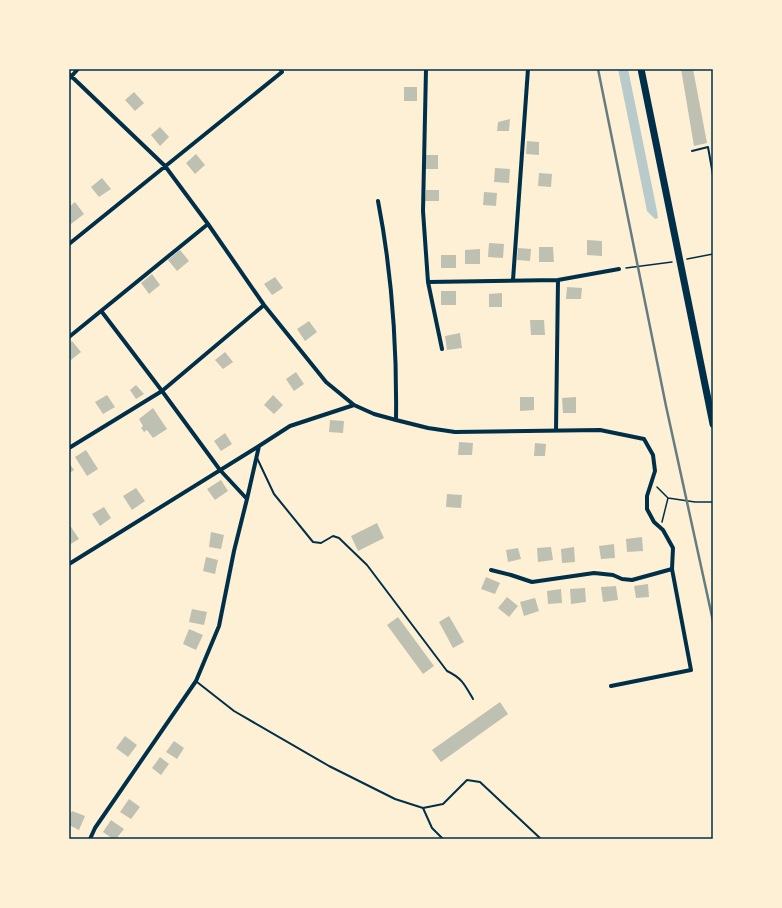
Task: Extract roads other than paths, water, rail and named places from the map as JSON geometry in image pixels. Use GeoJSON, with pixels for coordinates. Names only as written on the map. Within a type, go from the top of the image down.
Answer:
{"type":"FeatureCollection","features":[{"type":"Feature","properties":{"kind":"main road"},"geometry":{"type":"LineString","coordinates":[[640,69],[713,424]]}},
{"type":"Feature","properties":{"kind":"street"},"geometry":{"type":"LineString","coordinates":[[78,69],[70,76],[164,166],[208,224],[264,305],[326,382],[354,405],[374,414],[396,420],[428,428],[454,432],[600,430],[644,439],[653,456],[655,471],[647,496],[647,509],[654,522],[661,528],[673,548],[672,569],[691,670],[611,686]]}},
{"type":"Feature","properties":{"kind":"street"},"geometry":{"type":"LineString","coordinates":[[426,69],[423,210],[428,282],[442,349]]}},
{"type":"Feature","properties":{"kind":"street"},"geometry":{"type":"LineString","coordinates":[[513,280],[528,69]]}},
{"type":"Feature","properties":{"kind":"street"},"geometry":{"type":"LineString","coordinates":[[69,244],[281,70]]}},
{"type":"Feature","properties":{"kind":"street"},"geometry":{"type":"LineString","coordinates":[[378,201],[386,242],[395,338],[396,420]]}},
{"type":"Feature","properties":{"kind":"street"},"geometry":{"type":"LineString","coordinates":[[69,337],[102,312],[208,224]]}},
{"type":"Feature","properties":{"kind":"street"},"geometry":{"type":"LineString","coordinates":[[428,282],[558,280],[619,269]]}},
{"type":"Feature","properties":{"kind":"street"},"geometry":{"type":"LineString","coordinates":[[556,430],[558,280]]}},
{"type":"Feature","properties":{"kind":"street"},"geometry":{"type":"LineString","coordinates":[[69,448],[162,390],[264,305]]}},
{"type":"Feature","properties":{"kind":"street"},"geometry":{"type":"LineString","coordinates":[[102,312],[162,390],[220,470],[247,499]]}},
{"type":"Feature","properties":{"kind":"street"},"geometry":{"type":"LineString","coordinates":[[69,564],[290,426],[354,405]]}},
{"type":"Feature","properties":{"kind":"street"},"geometry":{"type":"LineString","coordinates":[[90,839],[95,828],[196,681],[219,626],[234,551],[259,446]]}},
{"type":"Feature","properties":{"kind":"street"},"geometry":{"type":"LineString","coordinates":[[491,570],[511,574],[532,582],[594,573],[613,575],[622,579],[632,580],[672,569]]}},
{"type":"Feature","properties":{"kind":"lane"},"geometry":{"type":"LineString","coordinates":[[692,151],[708,146],[713,175]]}},
{"type":"Feature","properties":{"kind":"lane"},"geometry":{"type":"LineString","coordinates":[[256,457],[274,494],[313,542],[321,543],[333,536],[339,538],[367,565],[447,671],[456,675],[464,682],[472,699]]}},
{"type":"Feature","properties":{"kind":"lane"},"geometry":{"type":"LineString","coordinates":[[196,681],[234,711],[329,766],[395,799],[423,808],[444,804],[467,780],[480,782],[541,839]]}},
{"type":"Feature","properties":{"kind":"lane"},"geometry":{"type":"LineString","coordinates":[[423,808],[432,828],[443,839]]}},
{"type":"Feature","properties":{"kind":"railway"},"geometry":{"type":"LineString","coordinates":[[598,69],[666,406],[713,621]]}}]}
